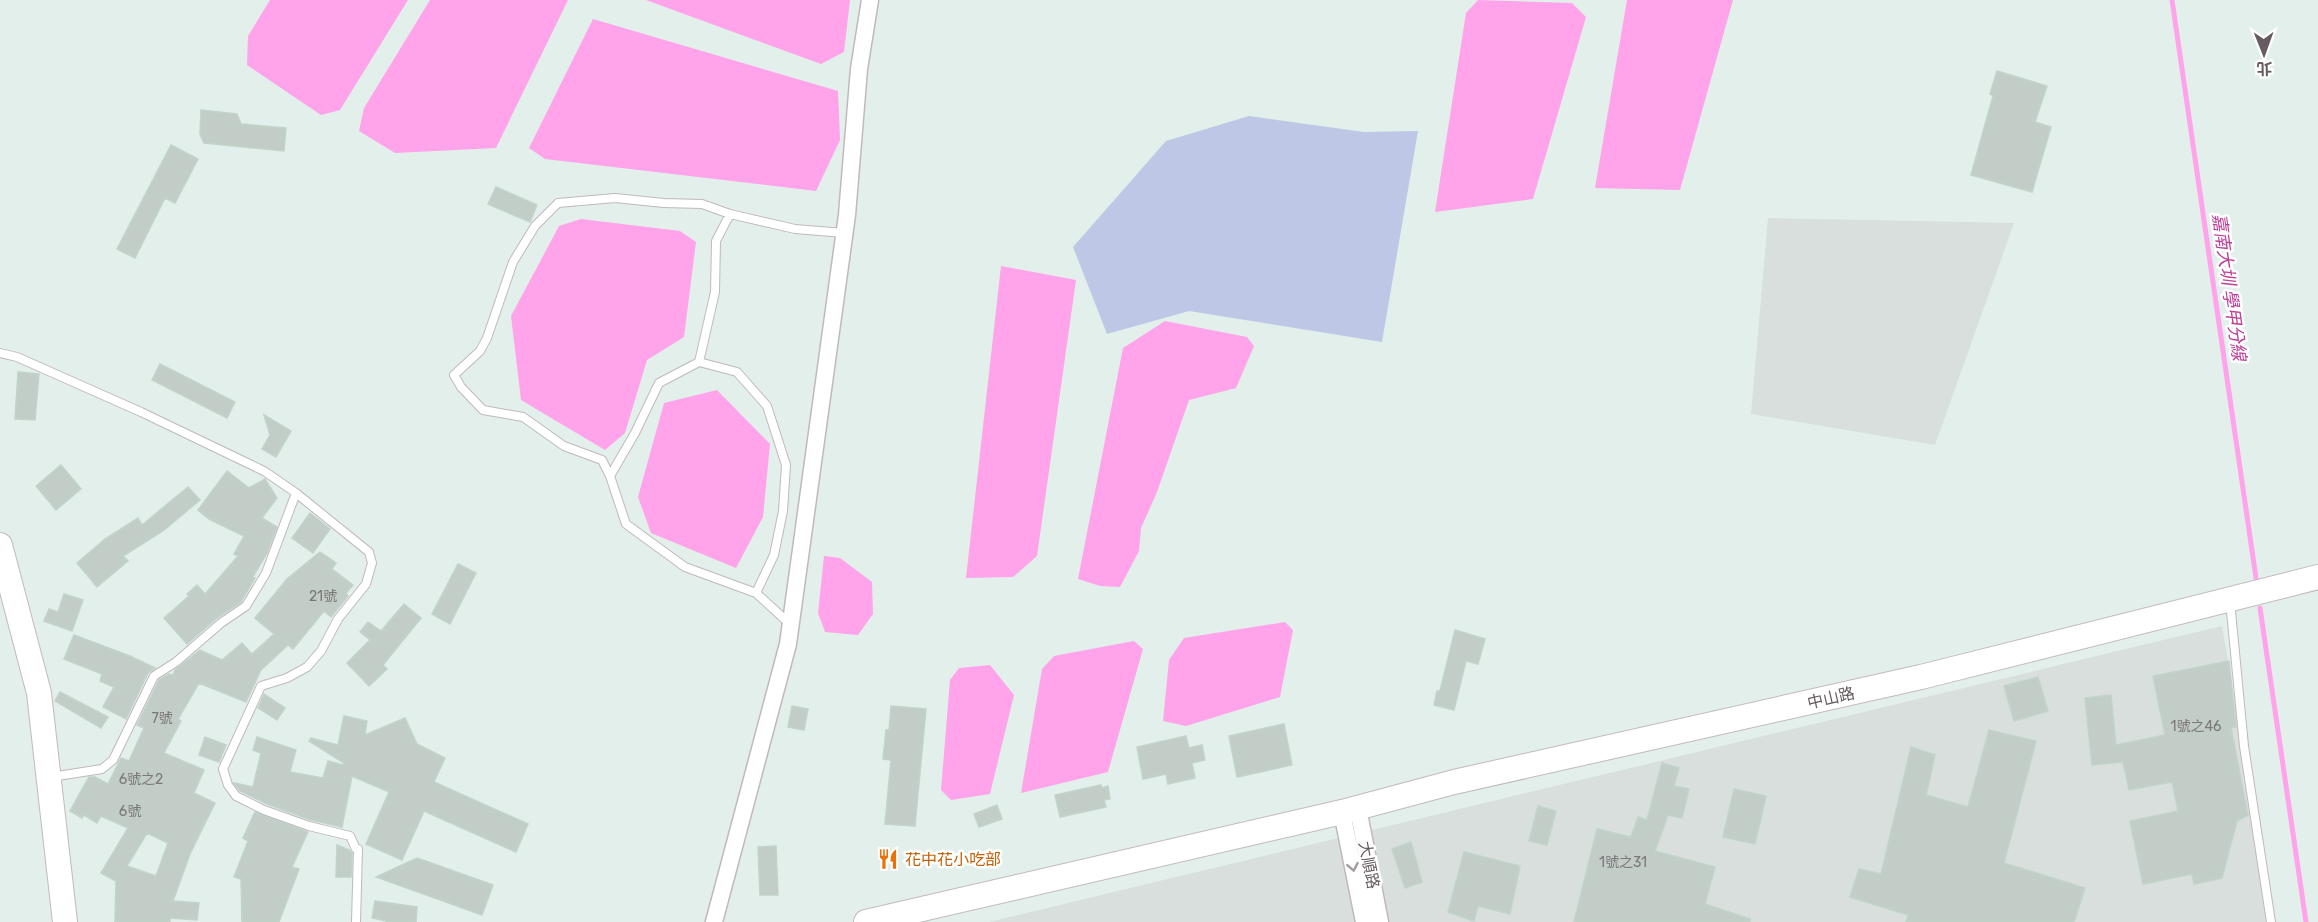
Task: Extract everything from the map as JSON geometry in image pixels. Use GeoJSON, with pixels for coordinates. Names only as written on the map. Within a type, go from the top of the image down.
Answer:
{"type":"FeatureCollection","features":[{"type":"Feature","properties":{"kind":"main road"},"geometry":{"type":"LineString","coordinates":[[0,545],[13,604],[39,693],[65,922]]}},
{"type":"Feature","properties":{"kind":"main road","name":"中山路"},"geometry":{"type":"LineString","coordinates":[[866,922],[1350,810],[1454,783],[1921,677],[2318,577]]}},
{"type":"Feature","properties":{"kind":"street"},"geometry":{"type":"LineString","coordinates":[[714,922],[788,644],[844,233],[859,69],[870,0]]}},
{"type":"Feature","properties":{"kind":"street","name":"大順路"},"geometry":{"type":"LineString","coordinates":[[1350,810],[1364,922]]}},
{"type":"Feature","properties":{"kind":"street","name":"大順路"},"geometry":{"type":"LineString","coordinates":[[1350,810],[1380,922]]}},
{"type":"Feature","properties":{"kind":"lane"},"geometry":{"type":"LineString","coordinates":[[790,625],[756,593],[685,567],[626,524],[610,476],[602,460],[564,446],[523,417],[483,410],[461,387],[454,375],[480,351],[487,338],[513,262],[535,226],[558,203],[615,198],[702,204],[730,214],[795,229],[844,233]]}},
{"type":"Feature","properties":{"kind":"lane"},"geometry":{"type":"LineString","coordinates":[[699,362],[715,292],[716,241],[730,214]]}},
{"type":"Feature","properties":{"kind":"lane"},"geometry":{"type":"LineString","coordinates":[[0,353],[17,357],[141,412],[264,471],[296,493],[369,552],[372,563],[366,584],[338,619],[321,651],[307,668],[287,678],[261,686],[223,769],[228,785],[236,796],[286,818],[350,836],[358,849],[356,922]]}},
{"type":"Feature","properties":{"kind":"lane"},"geometry":{"type":"LineString","coordinates":[[610,476],[635,433],[659,383],[699,362],[737,372],[767,406],[786,465],[783,511],[774,555],[756,593]]}},
{"type":"Feature","properties":{"kind":"lane"},"geometry":{"type":"LineString","coordinates":[[47,777],[102,769],[113,760],[154,676],[176,662],[221,623],[246,606],[266,573],[296,493]]}},
{"type":"Feature","properties":{"kind":"lane"},"geometry":{"type":"LineString","coordinates":[[2230,600],[2244,746],[2271,922]]}},
{"type":"Feature","properties":{"kind":"shaded area"},"geometry":{"type":"Polygon","coordinates":[[[270,0],[408,0],[340,110],[321,115],[247,65],[248,36],[270,0]]]}},
{"type":"Feature","properties":{"kind":"shaded area"},"geometry":{"type":"Polygon","coordinates":[[[430,0],[568,0],[496,148],[395,153],[359,131],[364,108],[430,0]]]}},
{"type":"Feature","properties":{"kind":"shaded area"},"geometry":{"type":"Polygon","coordinates":[[[646,0],[850,0],[844,52],[821,64],[646,0]]]}},
{"type":"Feature","properties":{"kind":"shaded area"},"geometry":{"type":"Polygon","coordinates":[[[1478,0],[1572,3],[1586,17],[1533,199],[1435,212],[1466,13],[1478,0]]]}},
{"type":"Feature","properties":{"kind":"shaded area"},"geometry":{"type":"Polygon","coordinates":[[[1627,0],[1733,0],[1680,190],[1595,188],[1627,0]]]}},
{"type":"Feature","properties":{"kind":"shaded area"},"geometry":{"type":"Polygon","coordinates":[[[593,19],[838,91],[840,140],[816,191],[545,159],[529,148],[593,19]]]}},
{"type":"Feature","properties":{"kind":"shaded area"},"geometry":{"type":"Polygon","coordinates":[[[1249,116],[1364,132],[1418,131],[1382,342],[1189,311],[1107,334],[1073,247],[1166,141],[1249,116]]]}},
{"type":"Feature","properties":{"kind":"shaded area"},"geometry":{"type":"Polygon","coordinates":[[[1768,218],[2014,223],[1935,445],[1751,414],[1768,218]]]}},
{"type":"Feature","properties":{"kind":"shaded area"},"geometry":{"type":"Polygon","coordinates":[[[581,219],[680,231],[696,242],[684,337],[647,360],[625,433],[605,450],[521,400],[511,316],[559,226],[581,219]]]}},
{"type":"Feature","properties":{"kind":"shaded area"},"geometry":{"type":"Polygon","coordinates":[[[1001,266],[1076,280],[1037,556],[1013,577],[966,578],[1001,266]]]}},
{"type":"Feature","properties":{"kind":"shaded area"},"geometry":{"type":"Polygon","coordinates":[[[1165,321],[1247,337],[1254,346],[1236,388],[1189,400],[1157,492],[1141,528],[1139,551],[1120,587],[1100,586],[1078,579],[1123,348],[1165,321]]]}},
{"type":"Feature","properties":{"kind":"shaded area"},"geometry":{"type":"Polygon","coordinates":[[[717,390],[770,444],[763,517],[736,568],[651,533],[638,497],[664,403],[717,390]]]}},
{"type":"Feature","properties":{"kind":"shaded area"},"geometry":{"type":"Polygon","coordinates":[[[824,556],[840,558],[872,582],[873,614],[858,635],[825,632],[818,613],[824,556]]]}},
{"type":"Feature","properties":{"kind":"shaded area"},"geometry":{"type":"Polygon","coordinates":[[[1285,622],[1293,630],[1280,697],[1186,726],[1163,721],[1169,660],[1184,638],[1285,622]]]}},
{"type":"Feature","properties":{"kind":"shaded area"},"geometry":{"type":"Polygon","coordinates":[[[2222,626],[2273,922],[989,922],[2222,626]]]}},
{"type":"Feature","properties":{"kind":"shaded area"},"geometry":{"type":"Polygon","coordinates":[[[1134,641],[1143,649],[1108,772],[1021,793],[1042,669],[1054,656],[1134,641]]]}},
{"type":"Feature","properties":{"kind":"shaded area"},"geometry":{"type":"Polygon","coordinates":[[[990,665],[1014,695],[990,794],[951,800],[941,790],[950,680],[959,668],[990,665]]]}},
{"type":"Feature","properties":{"kind":"building"},"geometry":{"type":"Polygon","coordinates":[[[1997,71],[2047,86],[2035,122],[2051,127],[2032,192],[1971,175],[1993,96],[1990,94],[1997,71]]]}},
{"type":"Feature","properties":{"kind":"building"},"geometry":{"type":"Polygon","coordinates":[[[201,110],[237,114],[241,124],[286,128],[284,151],[204,143],[200,134],[201,110]]]}},
{"type":"Feature","properties":{"kind":"building"},"geometry":{"type":"Polygon","coordinates":[[[171,145],[198,159],[175,203],[165,198],[135,258],[117,249],[171,145]]]}},
{"type":"Feature","properties":{"kind":"building"},"geometry":{"type":"Polygon","coordinates":[[[496,187],[537,205],[530,222],[488,204],[496,187]]]}},
{"type":"Feature","properties":{"kind":"building"},"geometry":{"type":"Polygon","coordinates":[[[160,364],[235,402],[227,418],[152,380],[160,364]]]}},
{"type":"Feature","properties":{"kind":"building"},"geometry":{"type":"Polygon","coordinates":[[[18,372],[39,374],[35,420],[15,419],[18,372]]]}},
{"type":"Feature","properties":{"kind":"building"},"geometry":{"type":"Polygon","coordinates":[[[264,415],[291,431],[276,457],[262,449],[270,435],[264,415]]]}},
{"type":"Feature","properties":{"kind":"building"},"geometry":{"type":"Polygon","coordinates":[[[61,465],[81,489],[56,510],[36,486],[61,465]]]}},
{"type":"Feature","properties":{"kind":"building"},"geometry":{"type":"Polygon","coordinates":[[[227,471],[249,488],[265,479],[277,498],[262,518],[277,527],[267,553],[253,577],[255,578],[241,602],[217,618],[187,644],[164,618],[189,596],[187,594],[197,585],[205,594],[238,556],[234,554],[244,536],[209,519],[198,510],[227,471]]]}},
{"type":"Feature","properties":{"kind":"building"},"geometry":{"type":"Polygon","coordinates":[[[188,487],[200,500],[163,531],[123,556],[128,561],[97,587],[77,563],[105,539],[138,518],[142,525],[188,487]]]}},
{"type":"Feature","properties":{"kind":"building"},"geometry":{"type":"Polygon","coordinates":[[[310,513],[330,529],[313,553],[292,538],[310,513]]]}},
{"type":"Feature","properties":{"kind":"building"},"geometry":{"type":"Polygon","coordinates":[[[320,552],[336,563],[332,569],[353,585],[346,593],[348,596],[331,617],[324,611],[293,649],[288,645],[261,670],[246,702],[199,683],[178,719],[181,721],[164,753],[204,770],[194,793],[215,803],[190,854],[173,901],[199,903],[197,920],[170,918],[170,922],[115,922],[116,881],[101,873],[128,828],[101,816],[97,823],[84,815],[82,818],[70,811],[89,777],[95,777],[108,784],[121,758],[129,761],[144,728],[137,725],[159,680],[169,674],[173,675],[175,670],[200,650],[222,660],[242,643],[252,654],[274,634],[255,618],[287,579],[320,552]],[[147,833],[127,866],[156,876],[168,843],[147,833]]]}},
{"type":"Feature","properties":{"kind":"building"},"geometry":{"type":"Polygon","coordinates":[[[458,564],[476,573],[450,624],[432,614],[458,564]]]}},
{"type":"Feature","properties":{"kind":"building"},"geometry":{"type":"Polygon","coordinates":[[[64,594],[83,600],[72,631],[44,621],[49,609],[58,612],[64,594]]]}},
{"type":"Feature","properties":{"kind":"building"},"geometry":{"type":"Polygon","coordinates":[[[404,604],[421,618],[383,665],[387,669],[369,686],[347,663],[370,640],[360,632],[368,622],[381,631],[404,604]]]}},
{"type":"Feature","properties":{"kind":"building"},"geometry":{"type":"Polygon","coordinates":[[[1455,630],[1485,639],[1478,664],[1466,661],[1454,710],[1434,705],[1437,691],[1440,691],[1455,630]]]}},
{"type":"Feature","properties":{"kind":"building"},"geometry":{"type":"Polygon","coordinates":[[[74,635],[155,668],[148,673],[126,719],[103,707],[114,687],[100,681],[102,674],[64,659],[74,635]]]}},
{"type":"Feature","properties":{"kind":"building"},"geometry":{"type":"Polygon","coordinates":[[[2229,661],[2236,727],[2231,728],[2248,815],[2237,821],[2222,878],[2194,884],[2192,874],[2143,884],[2130,821],[2178,811],[2172,782],[2129,790],[2123,762],[2092,765],[2085,698],[2111,695],[2116,745],[2165,735],[2153,676],[2229,661]]]}},
{"type":"Feature","properties":{"kind":"building"},"geometry":{"type":"Polygon","coordinates":[[[2038,677],[2048,711],[2014,721],[2004,686],[2038,677]]]}},
{"type":"Feature","properties":{"kind":"building"},"geometry":{"type":"Polygon","coordinates":[[[60,692],[108,717],[101,728],[55,701],[60,692]]]}},
{"type":"Feature","properties":{"kind":"building"},"geometry":{"type":"Polygon","coordinates":[[[264,694],[285,708],[277,720],[258,708],[264,694]]]}},
{"type":"Feature","properties":{"kind":"building"},"geometry":{"type":"Polygon","coordinates":[[[792,706],[808,709],[804,730],[788,727],[792,706]]]}},
{"type":"Feature","properties":{"kind":"building"},"geometry":{"type":"Polygon","coordinates":[[[891,706],[926,709],[915,826],[885,824],[891,760],[883,759],[891,706]]]}},
{"type":"Feature","properties":{"kind":"building"},"geometry":{"type":"Polygon","coordinates":[[[344,716],[367,721],[365,735],[405,718],[417,744],[445,758],[434,782],[528,824],[516,852],[424,811],[402,860],[366,844],[389,792],[352,776],[342,827],[311,820],[267,804],[240,791],[234,783],[253,787],[261,753],[253,750],[257,737],[296,750],[290,772],[323,778],[328,761],[343,765],[344,763],[309,741],[311,738],[338,745],[344,716]]]}},
{"type":"Feature","properties":{"kind":"building"},"geometry":{"type":"Polygon","coordinates":[[[1284,724],[1292,765],[1237,777],[1229,736],[1284,724]]]}},
{"type":"Feature","properties":{"kind":"building"},"geometry":{"type":"Polygon","coordinates":[[[1989,730],[2036,741],[2004,863],[2085,888],[2074,922],[1906,922],[1908,915],[1850,897],[1859,869],[1881,874],[1911,747],[1935,755],[1926,795],[1968,807],[1989,730]]]}},
{"type":"Feature","properties":{"kind":"building"},"geometry":{"type":"Polygon","coordinates":[[[1186,736],[1189,748],[1202,745],[1205,760],[1192,763],[1195,778],[1168,784],[1166,774],[1143,779],[1137,747],[1186,736]]]}},
{"type":"Feature","properties":{"kind":"building"},"geometry":{"type":"Polygon","coordinates":[[[205,737],[226,745],[219,762],[199,755],[205,737]]]}},
{"type":"Feature","properties":{"kind":"building"},"geometry":{"type":"Polygon","coordinates":[[[1662,763],[1679,768],[1674,786],[1689,789],[1682,818],[1668,815],[1655,851],[1715,867],[1705,904],[1750,919],[1750,922],[1574,922],[1597,829],[1631,837],[1638,817],[1647,820],[1662,763]]]}},
{"type":"Feature","properties":{"kind":"building"},"geometry":{"type":"Polygon","coordinates":[[[1101,785],[1102,788],[1108,786],[1110,799],[1104,800],[1106,807],[1060,817],[1055,795],[1101,785]]]}},
{"type":"Feature","properties":{"kind":"building"},"geometry":{"type":"Polygon","coordinates":[[[1734,789],[1766,796],[1755,844],[1723,837],[1734,789]]]}},
{"type":"Feature","properties":{"kind":"building"},"geometry":{"type":"Polygon","coordinates":[[[997,805],[1002,819],[979,827],[974,814],[997,805]]]}},
{"type":"Feature","properties":{"kind":"building"},"geometry":{"type":"Polygon","coordinates":[[[1538,806],[1556,811],[1547,845],[1529,841],[1538,806]]]}},
{"type":"Feature","properties":{"kind":"building"},"geometry":{"type":"Polygon","coordinates":[[[255,812],[308,832],[292,867],[299,869],[279,922],[242,922],[241,879],[234,877],[248,841],[243,838],[255,812]]]}},
{"type":"Feature","properties":{"kind":"building"},"geometry":{"type":"Polygon","coordinates":[[[1411,842],[1422,882],[1405,888],[1392,849],[1411,842]]]}},
{"type":"Feature","properties":{"kind":"building"},"geometry":{"type":"Polygon","coordinates":[[[337,845],[352,853],[351,877],[336,877],[337,845]]]}},
{"type":"Feature","properties":{"kind":"building"},"geometry":{"type":"Polygon","coordinates":[[[776,846],[778,895],[760,895],[758,847],[776,846]]]}},
{"type":"Feature","properties":{"kind":"building"},"geometry":{"type":"Polygon","coordinates":[[[1464,852],[1520,866],[1510,914],[1478,906],[1474,921],[1448,912],[1464,852]]]}},
{"type":"Feature","properties":{"kind":"building"},"geometry":{"type":"Polygon","coordinates":[[[417,858],[493,885],[482,915],[376,877],[417,858]]]}},
{"type":"Feature","properties":{"kind":"building"},"geometry":{"type":"Polygon","coordinates":[[[375,901],[417,907],[416,922],[390,922],[372,918],[375,901]]]}},
{"type":"Feature","properties":{"kind":"waterway","name":"嘉南大圳 學甲分線"},"geometry":{"type":"LineString","coordinates":[[2172,0],[2256,578]]}},
{"type":"Feature","properties":{"kind":"waterway","name":"嘉南大圳 學甲分線"},"geometry":{"type":"LineString","coordinates":[[2260,608],[2306,922]]}},
{"type":"Feature","properties":{"kind":"place","name":"花中花小吃部"},"geometry":{"type":"Point","coordinates":[888,859]}}]}
